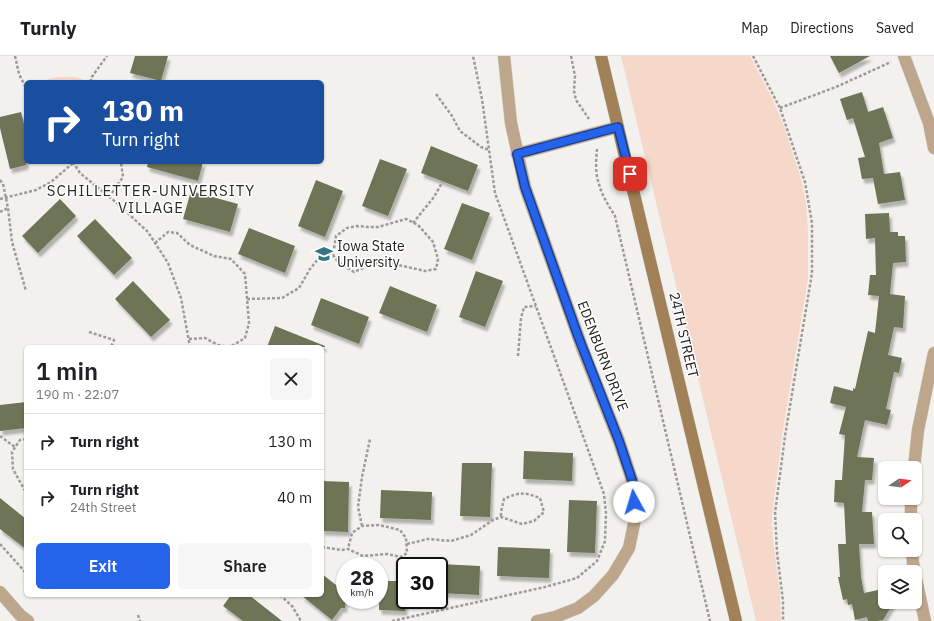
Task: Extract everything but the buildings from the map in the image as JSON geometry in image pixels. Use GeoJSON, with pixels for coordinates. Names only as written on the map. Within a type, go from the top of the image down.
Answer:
{"type":"FeatureCollection","features":[{"type":"Feature","properties":{"kind":"main road","name":"24TH STREET"},"geometry":{"type":"LineString","coordinates":[[601,56],[736,621]]}},
{"type":"Feature","properties":{"kind":"street","name":"EDENBURN DRIVE"},"geometry":{"type":"LineString","coordinates":[[504,56],[511,123],[525,187],[583,350],[628,467],[632,480],[636,514],[629,548],[613,576],[594,596],[578,608],[555,617],[537,621]]}},
{"type":"Feature","properties":{"kind":"street"},"geometry":{"type":"LineString","coordinates":[[904,56],[929,123],[934,148]]}},
{"type":"Feature","properties":{"kind":"street"},"geometry":{"type":"LineString","coordinates":[[517,154],[618,127]]}},
{"type":"Feature","properties":{"kind":"street"},"geometry":{"type":"LineString","coordinates":[[915,461],[918,430],[934,353]]}},
{"type":"Feature","properties":{"kind":"street"},"geometry":{"type":"LineString","coordinates":[[0,592],[20,615],[28,621]]}},
{"type":"Feature","properties":{"kind":"street"},"geometry":{"type":"LineString","coordinates":[[922,607],[925,621]]}},
{"type":"Feature","properties":{"kind":"path"},"geometry":{"type":"LineString","coordinates":[[15,56],[19,74],[24,84]]}},
{"type":"Feature","properties":{"kind":"path"},"geometry":{"type":"LineString","coordinates":[[91,80],[107,56]]}},
{"type":"Feature","properties":{"kind":"path"},"geometry":{"type":"LineString","coordinates":[[392,621],[545,587],[577,578],[597,561],[605,541],[606,513],[604,494],[495,193],[482,99],[473,56]]}},
{"type":"Feature","properties":{"kind":"path"},"geometry":{"type":"LineString","coordinates":[[571,56],[575,76],[574,91],[576,100],[589,118]]}},
{"type":"Feature","properties":{"kind":"path"},"geometry":{"type":"LineString","coordinates":[[753,56],[780,108],[804,182],[812,223],[812,273],[785,436],[775,513],[777,552],[784,621]]}},
{"type":"Feature","properties":{"kind":"path"},"geometry":{"type":"LineString","coordinates":[[780,108],[836,87],[904,56]]}},
{"type":"Feature","properties":{"kind":"path"},"geometry":{"type":"LineString","coordinates":[[436,94],[452,116],[460,131],[480,147],[489,150]]}},
{"type":"Feature","properties":{"kind":"path"},"geometry":{"type":"LineString","coordinates":[[597,148],[596,165],[599,184],[615,216],[710,621]]}},
{"type":"Feature","properties":{"kind":"path"},"geometry":{"type":"LineString","coordinates":[[0,199],[36,190],[52,182],[71,164]]}},
{"type":"Feature","properties":{"kind":"path"},"geometry":{"type":"LineString","coordinates":[[74,164],[80,173],[148,232],[168,263],[181,298],[190,345]]}},
{"type":"Feature","properties":{"kind":"path"},"geometry":{"type":"LineString","coordinates":[[109,197],[123,177],[121,164]]}},
{"type":"Feature","properties":{"kind":"path"},"geometry":{"type":"LineString","coordinates":[[0,180],[3,184],[8,208],[12,242],[26,292]]}},
{"type":"Feature","properties":{"kind":"path"},"geometry":{"type":"LineString","coordinates":[[413,222],[434,197],[443,181]]}},
{"type":"Feature","properties":{"kind":"path"},"geometry":{"type":"LineString","coordinates":[[0,212],[8,208]]}},
{"type":"Feature","properties":{"kind":"path"},"geometry":{"type":"LineString","coordinates":[[406,219],[418,225],[433,242],[438,259],[436,269],[425,271],[385,262],[370,265],[354,272],[338,262],[334,255],[336,236],[347,228],[357,226],[378,227],[406,219]]}},
{"type":"Feature","properties":{"kind":"path"},"geometry":{"type":"LineString","coordinates":[[155,243],[168,232],[177,233],[190,245],[214,256],[231,259],[245,274],[249,323],[245,338],[233,345]]}},
{"type":"Feature","properties":{"kind":"path"},"geometry":{"type":"LineString","coordinates":[[247,299],[282,298],[299,288],[310,269],[319,258],[334,255]]}},
{"type":"Feature","properties":{"kind":"path"},"geometry":{"type":"LineString","coordinates":[[518,356],[521,318],[524,307],[536,306]]}},
{"type":"Feature","properties":{"kind":"path"},"geometry":{"type":"LineString","coordinates":[[89,332],[114,340],[112,345]]}},
{"type":"Feature","properties":{"kind":"path"},"geometry":{"type":"LineString","coordinates":[[189,339],[205,338],[218,345]]}},
{"type":"Feature","properties":{"kind":"path"},"geometry":{"type":"LineString","coordinates":[[0,436],[15,447]]}},
{"type":"Feature","properties":{"kind":"path"},"geometry":{"type":"LineString","coordinates":[[24,439],[20,440],[12,452],[13,469],[24,489]]}},
{"type":"Feature","properties":{"kind":"path"},"geometry":{"type":"LineString","coordinates":[[362,526],[358,507],[362,477],[370,439]]}},
{"type":"Feature","properties":{"kind":"path"},"geometry":{"type":"LineString","coordinates":[[407,544],[428,539],[451,541],[471,535],[493,520],[501,517],[522,524],[534,520],[544,512],[540,498],[529,493],[515,494],[504,499],[501,517]]}},
{"type":"Feature","properties":{"kind":"path"},"geometry":{"type":"LineString","coordinates":[[324,548],[342,550],[348,549],[363,556],[387,554],[401,557],[407,553],[407,544],[406,538],[400,530],[379,525],[362,526],[352,533],[348,549]]}},
{"type":"Feature","properties":{"kind":"path"},"geometry":{"type":"LineString","coordinates":[[0,544],[24,571]]}},
{"type":"Feature","properties":{"kind":"path"},"geometry":{"type":"LineString","coordinates":[[282,597],[292,606],[300,621]]}},
{"type":"Feature","properties":{"kind":"path"},"geometry":{"type":"LineString","coordinates":[[138,615],[140,621]]}},
{"type":"Feature","properties":{"kind":"shaded area"},"geometry":{"type":"Polygon","coordinates":[[[621,56],[750,56],[773,100],[784,126],[802,182],[806,203],[808,230],[808,279],[782,436],[772,515],[773,537],[780,592],[781,621],[756,621],[621,56]]]}},
{"type":"Feature","properties":{"kind":"shaded area"},"geometry":{"type":"Polygon","coordinates":[[[58,77],[77,77],[83,80],[48,80],[58,77]]]}},
{"type":"Feature","properties":{"kind":"place","name":"Iowa State University"},"geometry":{"type":"Point","coordinates":[324,254]}},
{"type":"Feature","properties":{"kind":"district","name":"SCHILLETTER-UNIVERSITY VILLAGE"},"geometry":{"type":"Point","coordinates":[151,198]}},
{"type":"Feature","properties":{"kind":"route"},"geometry":{"type":"LineString","coordinates":[[630,174],[618,127],[517,154],[525,187],[583,350],[619,441],[632,480],[634,502]]}}]}
